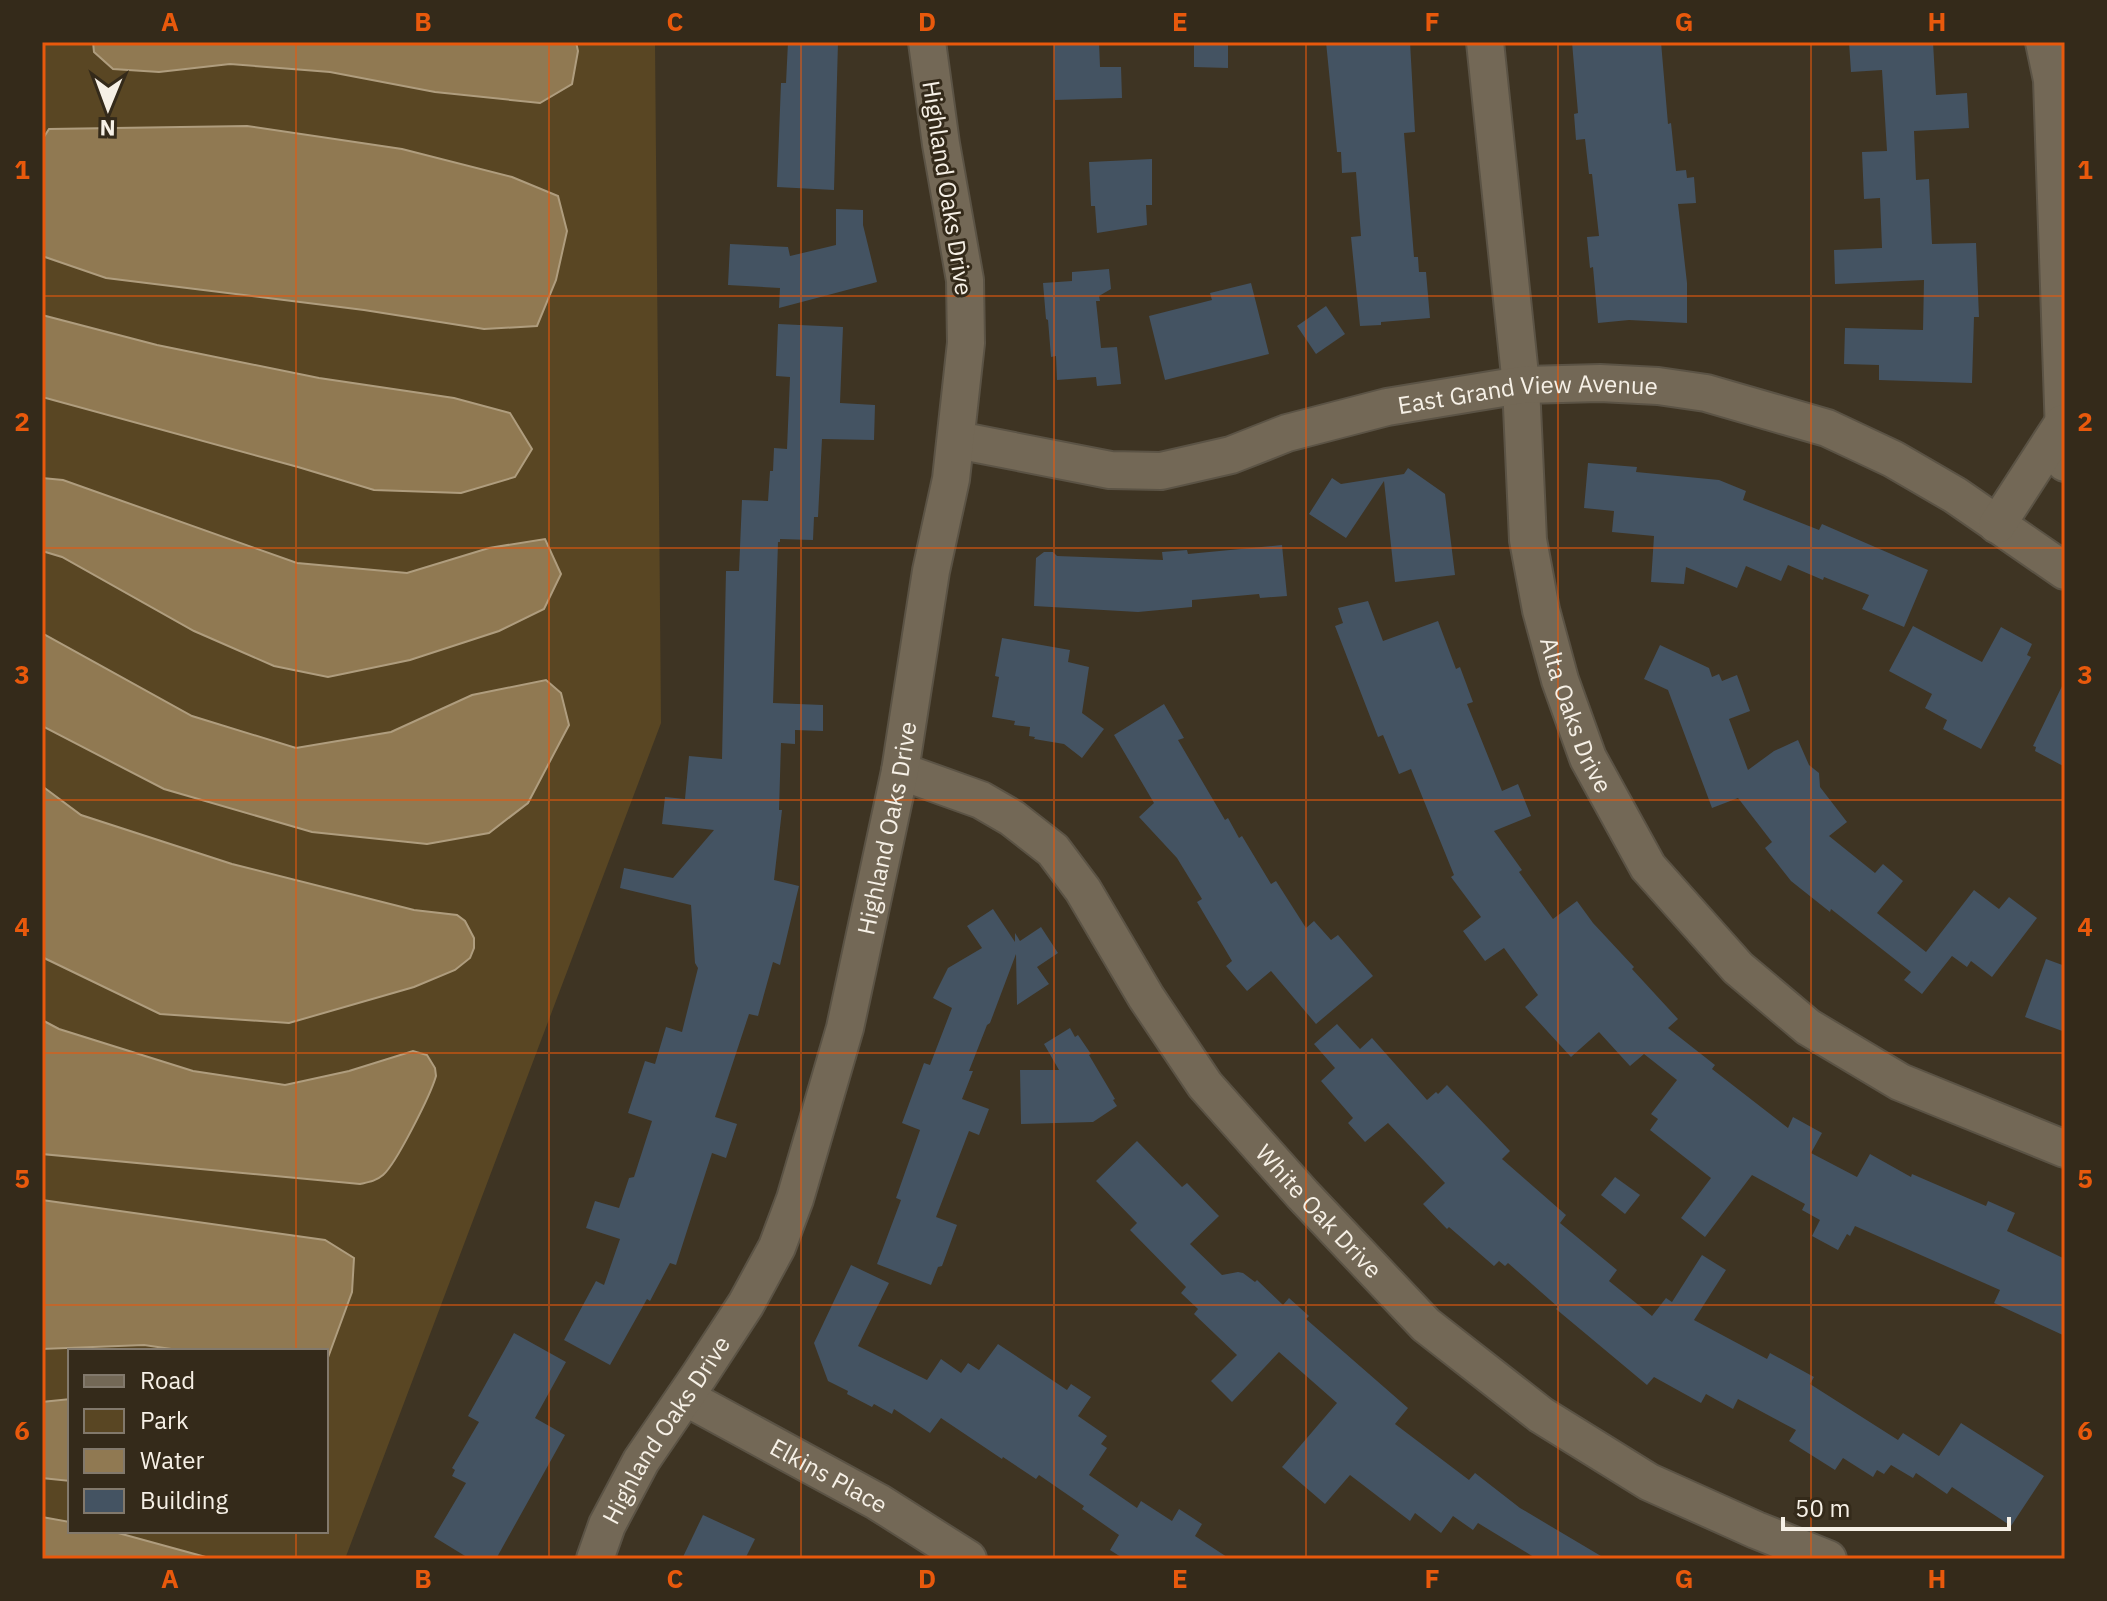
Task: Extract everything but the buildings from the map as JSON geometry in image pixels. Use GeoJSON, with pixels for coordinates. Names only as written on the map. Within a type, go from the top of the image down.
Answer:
{"type":"FeatureCollection","features":[{"type":"Feature","properties":{"kind":"street","name":"Highland Oaks Drive"},"geometry":{"type":"LineString","coordinates":[[595,1559],[607,1525],[631,1480],[752,1292],[777,1247],[795,1199],[845,1028],[900,771],[931,571],[951,479],[966,343],[965,280],[927,42]]}},
{"type":"Feature","properties":{"kind":"street","name":"Alta Oaks Drive"},"geometry":{"type":"LineString","coordinates":[[1485,42],[1521,385],[1528,540],[1541,610],[1560,680],[1588,758],[1648,867],[1738,968],[1808,1027],[1900,1082],[2065,1149]]}},
{"type":"Feature","properties":{"kind":"street"},"geometry":{"type":"LineString","coordinates":[[2044,42],[2052,80],[2065,463]]}},
{"type":"Feature","properties":{"kind":"street","name":"East Grand View Avenue"},"geometry":{"type":"LineString","coordinates":[[957,440],[1110,470],[1161,471],[1231,455],[1287,433],[1387,407],[1521,385],[1600,383],[1658,386],[1706,393],[1827,428],[1893,459],[1955,495],[2065,571]]}},
{"type":"Feature","properties":{"kind":"street"},"geometry":{"type":"LineString","coordinates":[[1997,525],[2064,426]]}},
{"type":"Feature","properties":{"kind":"street","name":"White Oak Drive"},"geometry":{"type":"LineString","coordinates":[[900,771],[981,800],[1012,818],[1053,850],[1083,890],[1146,997],[1205,1085],[1303,1195],[1426,1325],[1541,1415],[1649,1482],[1828,1559]]}},
{"type":"Feature","properties":{"kind":"street","name":"Elkins Place"},"geometry":{"type":"LineString","coordinates":[[685,1397],[878,1502],[968,1559]]}},
{"type":"Feature","properties":{"kind":"green space"},"geometry":{"type":"Polygon","coordinates":[[[42,42],[655,42],[661,723],[345,1559],[42,1559],[42,42]]]}},
{"type":"Feature","properties":{"kind":"water"},"geometry":{"type":"Polygon","coordinates":[[[93,42],[576,42],[578,51],[572,84],[540,103],[435,92],[330,72],[230,64],[159,72],[113,69],[94,52],[93,42]]]}},
{"type":"Feature","properties":{"kind":"water"},"geometry":{"type":"Polygon","coordinates":[[[247,126],[402,149],[512,177],[558,196],[567,231],[556,280],[537,326],[484,329],[364,310],[106,278],[42,256],[42,140],[49,129],[247,126]]]}},
{"type":"Feature","properties":{"kind":"water"},"geometry":{"type":"Polygon","coordinates":[[[42,315],[157,345],[319,378],[454,398],[510,413],[532,449],[515,477],[461,493],[374,490],[42,397],[42,315]]]}},
{"type":"Feature","properties":{"kind":"water"},"geometry":{"type":"Polygon","coordinates":[[[42,478],[63,480],[297,563],[407,573],[489,548],[545,539],[561,574],[544,609],[499,631],[410,660],[328,677],[274,666],[194,631],[62,557],[42,551],[42,478]]]}},
{"type":"Feature","properties":{"kind":"water"},"geometry":{"type":"Polygon","coordinates":[[[42,633],[192,716],[296,748],[391,732],[472,695],[546,680],[561,693],[569,725],[528,803],[489,833],[427,844],[312,832],[164,789],[42,726],[42,633]]]}},
{"type":"Feature","properties":{"kind":"water"},"geometry":{"type":"Polygon","coordinates":[[[42,786],[81,815],[232,864],[414,910],[457,915],[465,921],[474,938],[474,948],[470,958],[455,970],[414,987],[289,1023],[160,1014],[42,957],[42,786]]]}},
{"type":"Feature","properties":{"kind":"water"},"geometry":{"type":"Polygon","coordinates":[[[42,1020],[59,1029],[193,1071],[285,1085],[349,1071],[413,1051],[427,1055],[436,1076],[389,1168],[378,1179],[360,1184],[42,1154],[42,1020]]]}},
{"type":"Feature","properties":{"kind":"water"},"geometry":{"type":"Polygon","coordinates":[[[42,1200],[325,1240],[354,1258],[352,1292],[328,1358],[328,1349],[171,1349],[144,1345],[42,1349],[42,1200]]]}},
{"type":"Feature","properties":{"kind":"water"},"geometry":{"type":"Polygon","coordinates":[[[68,1399],[68,1481],[42,1478],[42,1402],[68,1399]]]}},
{"type":"Feature","properties":{"kind":"water"},"geometry":{"type":"Polygon","coordinates":[[[42,1517],[68,1522],[68,1533],[118,1533],[213,1559],[42,1559],[42,1517]]]}}]}
